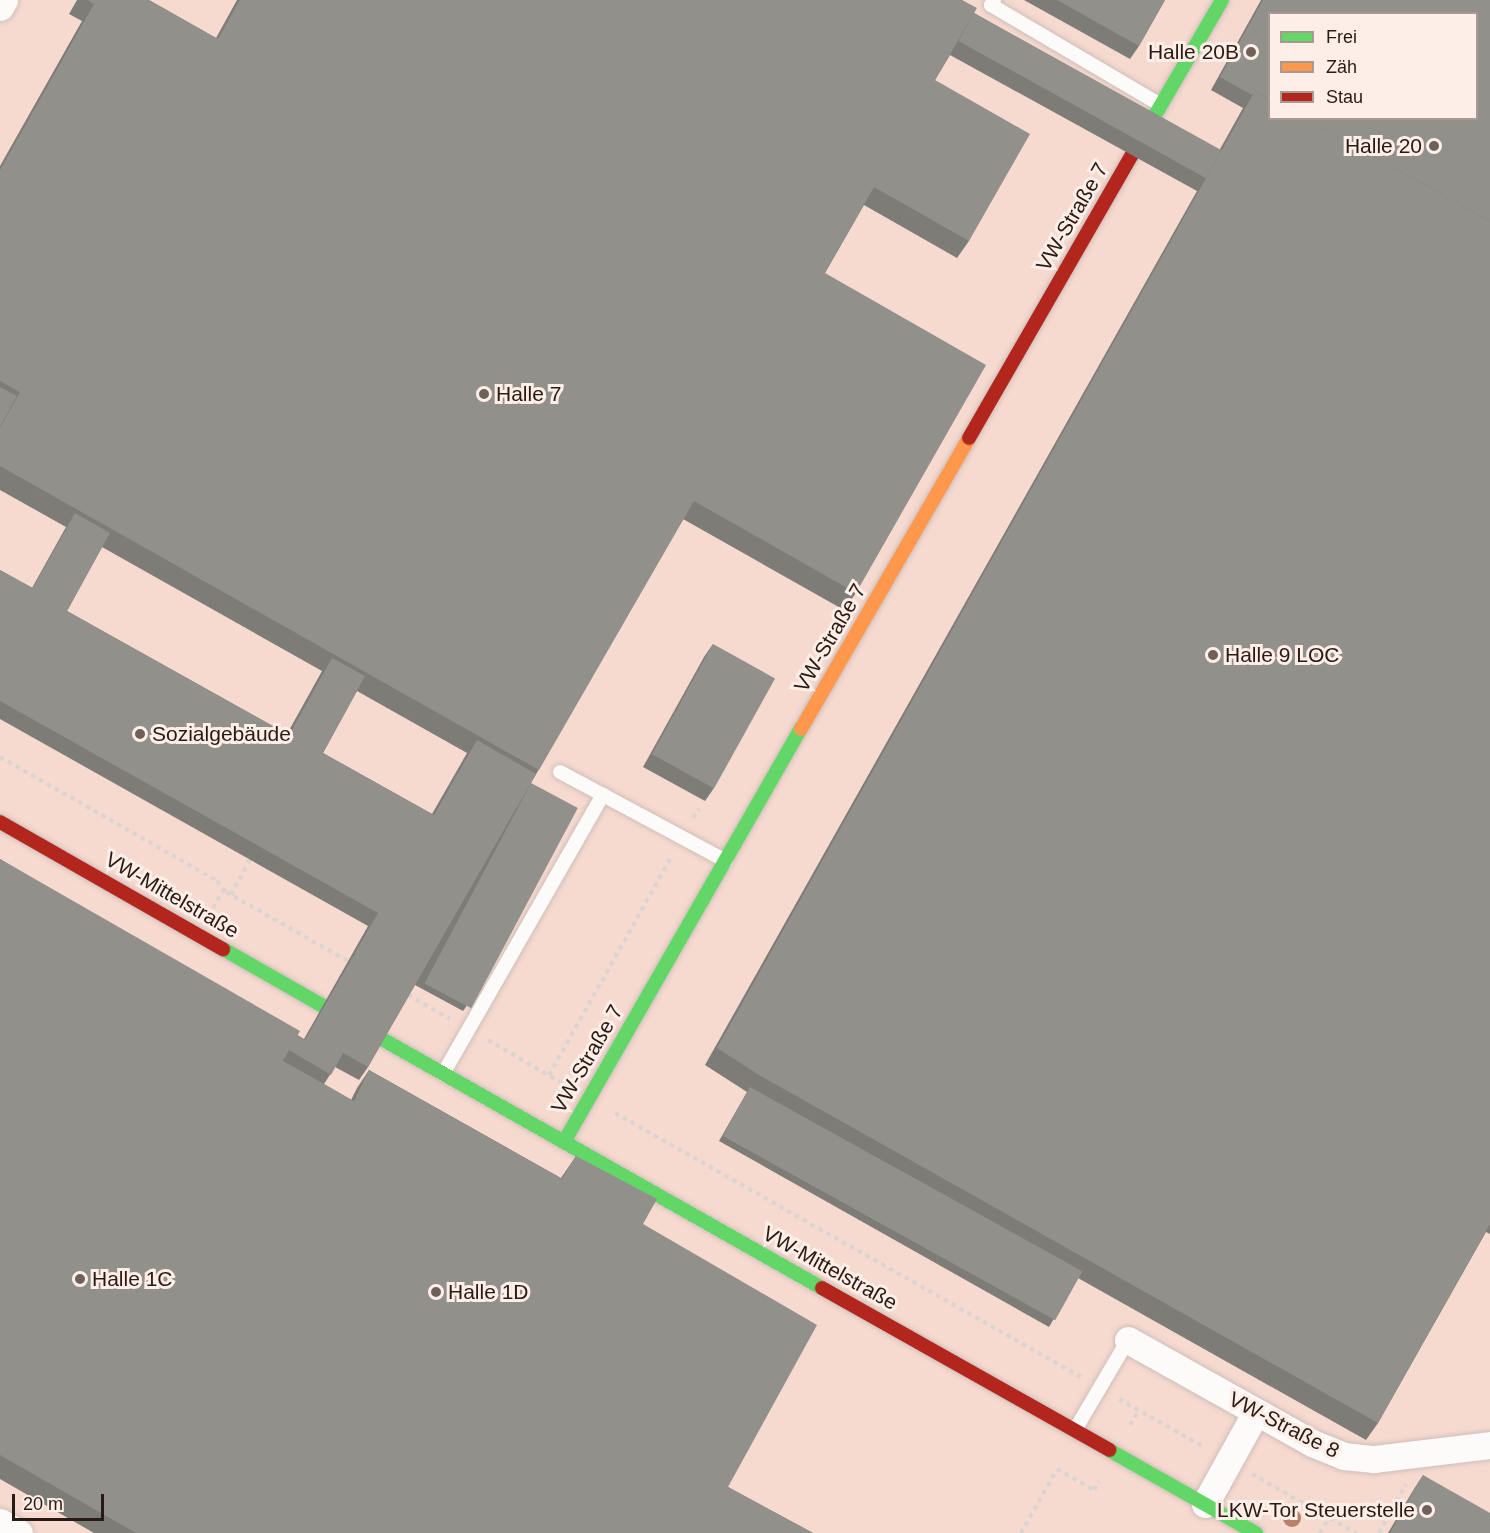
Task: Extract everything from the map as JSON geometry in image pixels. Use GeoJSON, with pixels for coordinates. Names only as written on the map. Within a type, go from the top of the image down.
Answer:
{"type":"FeatureCollection","features":[{"type":"Feature","properties":{"kind":"street"},"geometry":{"type":"LineString","coordinates":[[0,7],[4,0]]}},
{"type":"Feature","properties":{"kind":"street"},"geometry":{"type":"LineString","coordinates":[[1148,129],[1222,0]]}},
{"type":"Feature","properties":{"kind":"street","name":"VW-Straße 7"},"geometry":{"type":"LineString","coordinates":[[564,1142],[1132,155]]}},
{"type":"Feature","properties":{"kind":"street","name":"VW-Mittelstraße"},"geometry":{"type":"LineString","coordinates":[[0,822],[323,1006]]}},
{"type":"Feature","properties":{"kind":"street","name":"VW-Mittelstraße"},"geometry":{"type":"LineString","coordinates":[[382,1039],[1256,1533]]}},
{"type":"Feature","properties":{"kind":"street","name":"VW-Straße 8"},"geometry":{"type":"LineString","coordinates":[[1128,1340],[1312,1443],[1344,1456],[1374,1459],[1490,1445]]}},
{"type":"Feature","properties":{"kind":"street"},"geometry":{"type":"LineString","coordinates":[[1205,1504],[1256,1412]]}},
{"type":"Feature","properties":{"kind":"street"},"geometry":{"type":"LineString","coordinates":[[0,1522],[19,1533]]}},
{"type":"Feature","properties":{"kind":"lane"},"geometry":{"type":"LineString","coordinates":[[994,0],[991,5],[1161,105]]}},
{"type":"Feature","properties":{"kind":"lane"},"geometry":{"type":"LineString","coordinates":[[560,772],[726,861]]}},
{"type":"Feature","properties":{"kind":"lane"},"geometry":{"type":"LineString","coordinates":[[443,1074],[603,795]]}},
{"type":"Feature","properties":{"kind":"lane"},"geometry":{"type":"LineString","coordinates":[[1075,1430],[1128,1340]]}},
{"type":"Feature","properties":{"kind":"path"},"geometry":{"type":"LineString","coordinates":[[0,757],[217,881],[231,895],[348,961]]}},
{"type":"Feature","properties":{"kind":"path"},"geometry":{"type":"LineString","coordinates":[[549,1075],[699,809]]}},
{"type":"Feature","properties":{"kind":"path"},"geometry":{"type":"LineString","coordinates":[[231,895],[250,859]]}},
{"type":"Feature","properties":{"kind":"path"},"geometry":{"type":"LineString","coordinates":[[408,995],[1356,1533]]}},
{"type":"Feature","properties":{"kind":"path"},"geometry":{"type":"LineString","coordinates":[[1021,1533],[1057,1468],[1094,1490],[1138,1410]]}},
{"type":"Feature","properties":{"kind":"path"},"geometry":{"type":"LineString","coordinates":[[1378,1533],[1410,1478]]}},
{"type":"Feature","properties":{"kind":"path"},"geometry":{"type":"LineString","coordinates":[[1320,1533],[1329,1518]]}},
{"type":"Feature","properties":{"kind":"shaded area"},"geometry":{"type":"Polygon","coordinates":[[[0,0],[1490,0],[1490,1533],[0,1533],[0,0]]]}},
{"type":"Feature","properties":{"kind":"building","name":"Halle 7"},"geometry":{"type":"Polygon","coordinates":[[[87,0],[149,0],[218,39],[240,0],[962,0],[977,8],[935,80],[1030,134],[969,241],[874,187],[825,273],[986,365],[856,593],[694,501],[539,770],[0,466],[0,428],[20,392],[0,381],[0,170],[94,4],[87,0]]]}},
{"type":"Feature","properties":{"kind":"building"},"geometry":{"type":"Polygon","coordinates":[[[1057,0],[1165,0],[1139,46],[1057,0]]]}},
{"type":"Feature","properties":{"kind":"building"},"geometry":{"type":"Polygon","coordinates":[[[1263,0],[1490,0],[1490,221],[1309,120],[1478,120],[1478,12],[1268,12],[1268,98],[1255,91],[1252,95],[1220,77],[1263,0]]]}},
{"type":"Feature","properties":{"kind":"building"},"geometry":{"type":"Polygon","coordinates":[[[974,13],[1222,150],[1206,178],[958,41],[974,13]]]}},
{"type":"Feature","properties":{"kind":"building","name":"Halle 9 LOC"},"geometry":{"type":"Polygon","coordinates":[[[1255,91],[1268,98],[1268,120],[1309,120],[1490,221],[1490,1224],[1378,1423],[759,1075],[717,1048],[1255,91]]]}},
{"type":"Feature","properties":{"kind":"building"},"geometry":{"type":"Polygon","coordinates":[[[0,387],[17,396],[0,427],[0,387]]]}},
{"type":"Feature","properties":{"kind":"building","name":"Sozialgebäude"},"geometry":{"type":"Polygon","coordinates":[[[75,513],[110,533],[67,611],[289,735],[332,658],[365,676],[323,753],[434,815],[477,740],[536,774],[368,1067],[343,1053],[331,1075],[289,1050],[297,1036],[305,1040],[378,913],[0,701],[0,570],[33,588],[75,513]]]}},
{"type":"Feature","properties":{"kind":"building"},"geometry":{"type":"Polygon","coordinates":[[[713,644],[775,678],[714,789],[652,754],[713,644]]]}},
{"type":"Feature","properties":{"kind":"building"},"geometry":{"type":"Polygon","coordinates":[[[531,783],[578,808],[471,1008],[424,983],[531,783]]]}},
{"type":"Feature","properties":{"kind":"building","name":"Halle 1D"},"geometry":{"type":"Polygon","coordinates":[[[0,859],[300,1031],[283,1061],[354,1101],[369,1070],[562,1179],[576,1156],[657,1199],[643,1224],[817,1325],[728,1487],[813,1533],[136,1533],[0,1455],[0,859]]]}},
{"type":"Feature","properties":{"kind":"building"},"geometry":{"type":"Polygon","coordinates":[[[750,1087],[1082,1271],[1055,1320],[723,1136],[750,1087]]]}},
{"type":"Feature","properties":{"kind":"building","name":"LKW-Tor Steuerstelle"},"geometry":{"type":"Polygon","coordinates":[[[1423,1475],[1490,1513],[1490,1533],[1390,1533],[1423,1475]]]}},
{"type":"Feature","properties":{"kind":"traffic: fast"},"geometry":{"type":"LineString","coordinates":[[1147,129],[1222,0]]}},
{"type":"Feature","properties":{"kind":"traffic: fast"},"geometry":{"type":"LineString","coordinates":[[564,1142],[801,729]]}},
{"type":"Feature","properties":{"kind":"traffic: fast"},"geometry":{"type":"LineString","coordinates":[[223,949],[323,1006]]}},
{"type":"Feature","properties":{"kind":"traffic: fast"},"geometry":{"type":"LineString","coordinates":[[382,1039],[822,1288]]}},
{"type":"Feature","properties":{"kind":"traffic: fast"},"geometry":{"type":"LineString","coordinates":[[1109,1450],[1256,1533]]}},
{"type":"Feature","properties":{"kind":"traffic: slow"},"geometry":{"type":"LineString","coordinates":[[801,729],[969,438]]}},
{"type":"Feature","properties":{"kind":"traffic: jam"},"geometry":{"type":"LineString","coordinates":[[969,438],[1132,155]]}},
{"type":"Feature","properties":{"kind":"traffic: jam"},"geometry":{"type":"LineString","coordinates":[[0,822],[223,949]]}},
{"type":"Feature","properties":{"kind":"traffic: jam"},"geometry":{"type":"LineString","coordinates":[[822,1288],[1109,1450]]}},
{"type":"Feature","properties":{"kind":"place","name":"Halle 20B"},"geometry":{"type":"Point","coordinates":[1251,52]}},
{"type":"Feature","properties":{"kind":"place","name":"Halle 20"},"geometry":{"type":"Point","coordinates":[1434,146]}},
{"type":"Feature","properties":{"kind":"place","name":"Halle 7"},"geometry":{"type":"Point","coordinates":[484,394]}},
{"type":"Feature","properties":{"kind":"place","name":"Halle 9 LOC"},"geometry":{"type":"Point","coordinates":[1213,655]}},
{"type":"Feature","properties":{"kind":"place","name":"Sozialgebäude"},"geometry":{"type":"Point","coordinates":[140,734]}},
{"type":"Feature","properties":{"kind":"place","name":"Halle 1C"},"geometry":{"type":"Point","coordinates":[80,1279]}},
{"type":"Feature","properties":{"kind":"place","name":"Halle 1D"},"geometry":{"type":"Point","coordinates":[436,1292]}},
{"type":"Feature","properties":{"kind":"place","name":"LKW-Tor Steuerstelle"},"geometry":{"type":"Point","coordinates":[1427,1510]}}]}
